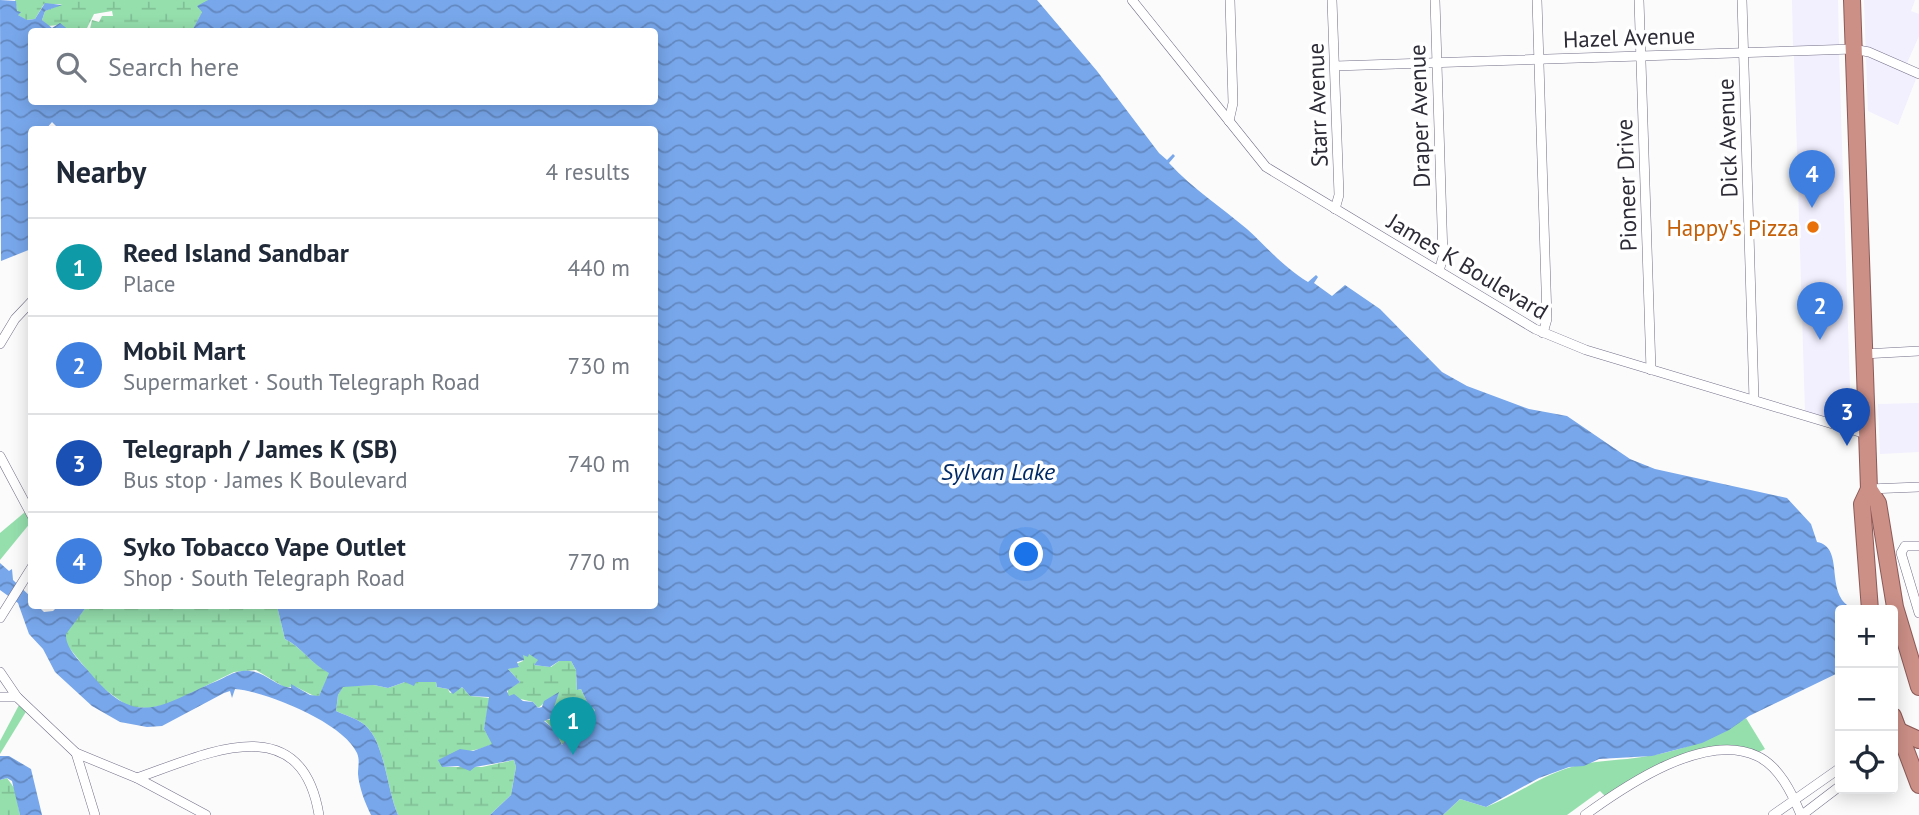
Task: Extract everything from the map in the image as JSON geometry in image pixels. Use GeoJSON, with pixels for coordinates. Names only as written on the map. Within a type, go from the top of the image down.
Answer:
{"type":"FeatureCollection","features":[{"type":"Feature","properties":{"kind":"highway"},"geometry":{"type":"LineString","coordinates":[[1852,0],[1869,489],[1862,504],[1870,605]]}},
{"type":"Feature","properties":{"kind":"highway"},"geometry":{"type":"LineString","coordinates":[[1869,489],[1878,503],[1891,605]]}},
{"type":"Feature","properties":{"kind":"highway"},"geometry":{"type":"LineString","coordinates":[[1898,626],[1919,686]]}},
{"type":"Feature","properties":{"kind":"highway"},"geometry":{"type":"LineString","coordinates":[[1898,725],[1919,740]]}},
{"type":"Feature","properties":{"kind":"highway"},"geometry":{"type":"LineString","coordinates":[[1898,731],[1919,785]]}},
{"type":"Feature","properties":{"kind":"street","name":"James K Boulevard"},"geometry":{"type":"LineString","coordinates":[[1132,0],[1266,167],[1543,333],[1571,346],[1866,434]]}},
{"type":"Feature","properties":{"kind":"street"},"geometry":{"type":"LineString","coordinates":[[1229,121],[1233,103],[1230,0]]}},
{"type":"Feature","properties":{"kind":"street","name":"Starr Avenue"},"geometry":{"type":"LineString","coordinates":[[1332,0],[1339,195],[1335,209]]}},
{"type":"Feature","properties":{"kind":"street","name":"Draper Avenue"},"geometry":{"type":"LineString","coordinates":[[1435,0],[1443,257],[1439,271]]}},
{"type":"Feature","properties":{"kind":"street"},"geometry":{"type":"LineString","coordinates":[[1537,0],[1547,319],[1543,333]]}},
{"type":"Feature","properties":{"kind":"street","name":"Pioneer Drive"},"geometry":{"type":"LineString","coordinates":[[1639,0],[1651,370]]}},
{"type":"Feature","properties":{"kind":"street","name":"Dick Avenue"},"geometry":{"type":"LineString","coordinates":[[1742,0],[1754,400]]}},
{"type":"Feature","properties":{"kind":"street","name":"Hazel Avenue"},"geometry":{"type":"LineString","coordinates":[[1335,66],[1853,49],[1869,52],[1919,74]]}},
{"type":"Feature","properties":{"kind":"street"},"geometry":{"type":"LineString","coordinates":[[0,344],[15,319],[28,305]]}},
{"type":"Feature","properties":{"kind":"street"},"geometry":{"type":"LineString","coordinates":[[1863,354],[1919,351]]}},
{"type":"Feature","properties":{"kind":"street"},"geometry":{"type":"LineString","coordinates":[[0,456],[28,508]]}},
{"type":"Feature","properties":{"kind":"street"},"geometry":{"type":"LineString","coordinates":[[1869,489],[1919,487]]}},
{"type":"Feature","properties":{"kind":"street"},"geometry":{"type":"LineString","coordinates":[[1919,546],[1905,546],[1901,553],[1919,613]]}},
{"type":"Feature","properties":{"kind":"street"},"geometry":{"type":"LineString","coordinates":[[0,618],[28,573]]}},
{"type":"Feature","properties":{"kind":"street"},"geometry":{"type":"LineString","coordinates":[[1898,607],[1917,600]]}},
{"type":"Feature","properties":{"kind":"street"},"geometry":{"type":"LineString","coordinates":[[0,672],[17,697],[76,753],[136,778],[206,815]]}},
{"type":"Feature","properties":{"kind":"street"},"geometry":{"type":"LineString","coordinates":[[0,697],[17,697]]}},
{"type":"Feature","properties":{"kind":"street"},"geometry":{"type":"LineString","coordinates":[[136,778],[220,750],[252,744],[294,761],[306,777],[319,815]]}},
{"type":"Feature","properties":{"kind":"street"},"geometry":{"type":"LineString","coordinates":[[1585,815],[1663,766],[1717,751],[1744,751],[1757,756],[1779,775],[1801,815],[1835,790]]}},
{"type":"Feature","properties":{"kind":"street"},"geometry":{"type":"LineString","coordinates":[[76,753],[96,815]]}},
{"type":"Feature","properties":{"kind":"street"},"geometry":{"type":"LineString","coordinates":[[1773,815],[1835,772]]}},
{"type":"Feature","properties":{"kind":"shaded area"},"geometry":{"type":"Polygon","coordinates":[[[1792,0],[1838,0],[1839,46],[1793,46],[1792,0]]]}},
{"type":"Feature","properties":{"kind":"shaded area"},"geometry":{"type":"Polygon","coordinates":[[[1864,0],[1915,0],[1911,11],[1919,14],[1919,36],[1907,63],[1919,71],[1898,125],[1868,111],[1864,0]]]}},
{"type":"Feature","properties":{"kind":"shaded area"},"geometry":{"type":"Polygon","coordinates":[[[1839,54],[1851,419],[1848,424],[1805,411],[1794,56],[1839,54]]]}},
{"type":"Feature","properties":{"kind":"shaded area"},"geometry":{"type":"Polygon","coordinates":[[[1919,403],[1919,452],[1880,454],[1878,404],[1919,403]]]}},
{"type":"Feature","properties":{"kind":"green space"},"geometry":{"type":"Polygon","coordinates":[[[15,0],[208,0],[194,28],[90,28],[92,20],[99,22],[102,16],[113,16],[112,11],[94,14],[87,28],[48,26],[42,20],[45,11],[62,4],[44,4],[35,19],[26,20],[18,15],[15,0]]]}},
{"type":"Feature","properties":{"kind":"green space"},"geometry":{"type":"Polygon","coordinates":[[[25,512],[28,526],[0,560],[0,533],[25,512]]]}},
{"type":"Feature","properties":{"kind":"green space"},"geometry":{"type":"Polygon","coordinates":[[[85,609],[278,609],[285,639],[330,673],[318,698],[296,687],[284,687],[256,670],[234,672],[169,704],[149,708],[129,707],[100,686],[66,644],[65,634],[85,609]]]}},
{"type":"Feature","properties":{"kind":"green space"},"geometry":{"type":"Polygon","coordinates":[[[530,654],[539,660],[534,665],[551,667],[559,661],[571,661],[576,670],[577,690],[581,689],[588,704],[595,710],[587,723],[579,727],[574,719],[577,714],[566,718],[565,733],[571,734],[562,745],[555,730],[544,720],[553,720],[554,715],[561,714],[566,709],[558,709],[556,712],[553,710],[556,694],[538,708],[533,702],[508,696],[508,689],[520,682],[508,669],[519,666],[516,664],[523,661],[523,655],[530,654]]]}},
{"type":"Feature","properties":{"kind":"green space"},"geometry":{"type":"Polygon","coordinates":[[[405,682],[436,682],[437,687],[448,689],[450,693],[462,687],[470,696],[490,698],[484,729],[493,744],[439,760],[443,767],[482,767],[514,760],[516,767],[511,795],[490,815],[398,815],[382,755],[372,734],[363,723],[336,711],[338,695],[343,686],[374,685],[388,688],[405,682]]]}},
{"type":"Feature","properties":{"kind":"green space"},"geometry":{"type":"Polygon","coordinates":[[[19,705],[27,710],[0,754],[0,741],[19,705]]]}},
{"type":"Feature","properties":{"kind":"green space"},"geometry":{"type":"Polygon","coordinates":[[[1746,718],[1765,749],[1759,752],[1722,748],[1701,753],[1660,769],[1605,796],[1600,791],[1567,815],[1443,815],[1460,799],[1486,807],[1568,768],[1684,748],[1746,718]]]}},
{"type":"Feature","properties":{"kind":"green space"},"geometry":{"type":"Polygon","coordinates":[[[7,778],[15,789],[20,815],[0,815],[0,780],[7,778]]]}},
{"type":"Feature","properties":{"kind":"water","name":"Sylvan Lake"},"geometry":{"type":"Polygon","coordinates":[[[0,0],[16,1],[17,11],[21,12],[18,15],[27,20],[35,19],[45,3],[62,5],[45,11],[42,20],[52,28],[28,28],[28,105],[658,105],[658,28],[194,28],[202,12],[197,6],[208,0],[1037,0],[1097,71],[1159,153],[1167,160],[1173,154],[1175,156],[1169,163],[1188,181],[1308,282],[1316,275],[1318,277],[1314,283],[1332,296],[1345,285],[1380,309],[1442,372],[1467,386],[1529,409],[1567,416],[1630,459],[1655,469],[1787,498],[1811,524],[1817,542],[1825,545],[1830,552],[1837,589],[1847,605],[1835,605],[1835,674],[1749,716],[1729,730],[1702,743],[1652,756],[1599,759],[1584,766],[1569,767],[1539,778],[1486,807],[1460,799],[1443,815],[490,815],[511,795],[516,767],[514,760],[475,767],[470,771],[458,766],[442,767],[438,760],[460,749],[473,751],[492,744],[484,729],[489,697],[470,696],[462,687],[453,694],[448,689],[437,687],[436,682],[416,682],[414,686],[405,682],[388,688],[374,685],[343,687],[338,695],[336,711],[363,723],[372,734],[382,755],[398,815],[371,815],[360,784],[358,756],[349,742],[321,720],[284,702],[235,689],[232,698],[230,691],[224,693],[162,726],[147,727],[120,722],[92,706],[55,672],[43,649],[29,634],[18,603],[0,590],[0,563],[9,571],[12,569],[13,580],[28,594],[28,609],[41,609],[44,612],[55,609],[85,609],[66,634],[68,645],[108,692],[137,707],[166,703],[242,671],[256,672],[284,686],[291,688],[291,684],[310,695],[319,696],[329,673],[285,639],[278,609],[658,609],[658,126],[56,126],[52,122],[49,126],[28,126],[28,250],[1,261],[0,0]],[[529,654],[528,657],[523,655],[524,660],[517,662],[519,667],[508,669],[520,682],[507,691],[509,696],[514,694],[523,701],[533,702],[538,708],[559,692],[553,710],[556,712],[566,707],[567,712],[544,721],[555,730],[562,745],[570,734],[565,734],[568,722],[566,718],[577,714],[574,718],[579,727],[588,723],[595,710],[588,704],[581,689],[577,690],[576,670],[571,661],[559,661],[550,667],[534,665],[538,660],[529,654]]]}},
{"type":"Feature","properties":{"kind":"water","name":"Sylvan Lake"},"geometry":{"type":"Polygon","coordinates":[[[60,23],[66,28],[52,28],[60,23]]]}},
{"type":"Feature","properties":{"kind":"water"},"geometry":{"type":"Polygon","coordinates":[[[0,756],[9,756],[31,769],[42,815],[20,815],[12,781],[7,778],[0,780],[0,756]]]}},
{"type":"Feature","properties":{"kind":"place","name":"Syko Tobacco Vape Outlet"},"geometry":{"type":"Point","coordinates":[1812,208]}},
{"type":"Feature","properties":{"kind":"place","name":"Happy's Pizza"},"geometry":{"type":"Point","coordinates":[1813,227]}},
{"type":"Feature","properties":{"kind":"place","name":"Mobil Mart"},"geometry":{"type":"Point","coordinates":[1820,340]}},
{"type":"Feature","properties":{"kind":"place","name":"Telegraph / James K (SB)"},"geometry":{"type":"Point","coordinates":[1847,446]}},
{"type":"Feature","properties":{"kind":"place","name":"Reed Island Sandbar"},"geometry":{"type":"Point","coordinates":[573,755]}}]}
